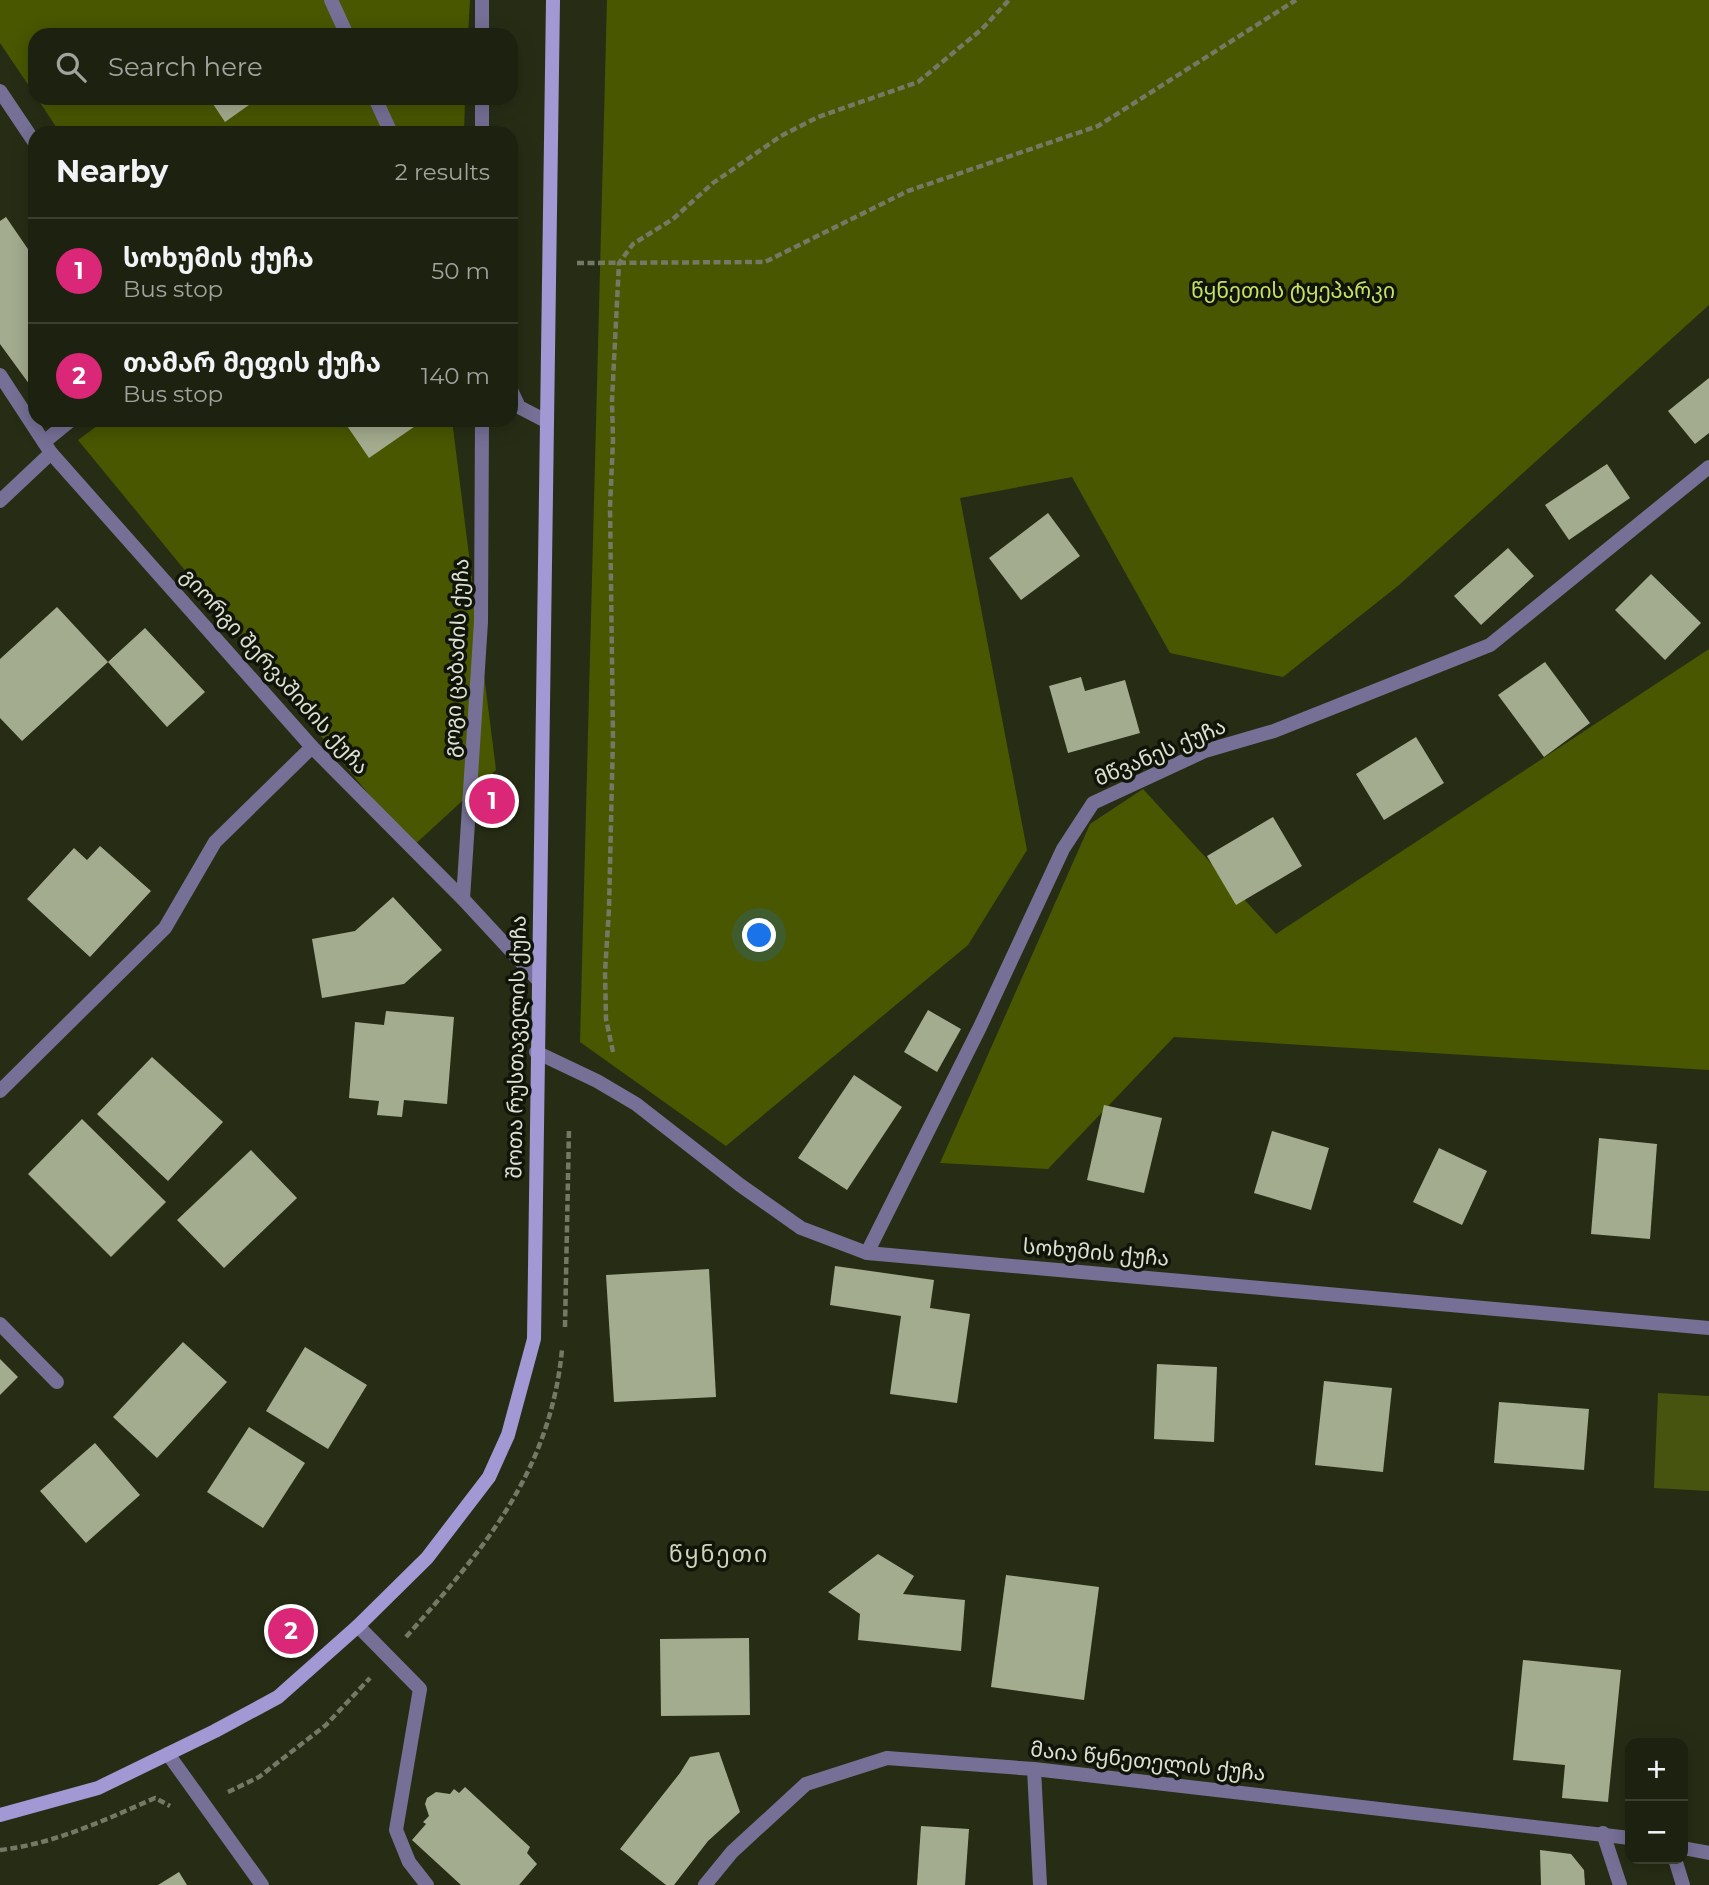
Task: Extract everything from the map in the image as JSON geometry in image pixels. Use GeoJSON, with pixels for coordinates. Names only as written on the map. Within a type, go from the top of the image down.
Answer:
{"type":"FeatureCollection","features":[{"type":"Feature","properties":{"kind":"main road","name":"შოთა რუსთაველის ქუჩა"},"geometry":{"type":"LineString","coordinates":[[0,1815],[98,1788],[278,1697],[358,1626],[427,1558],[489,1478],[508,1435],[534,1339],[537,979],[553,0]]}},
{"type":"Feature","properties":{"kind":"street"},"geometry":{"type":"LineString","coordinates":[[331,0],[344,28]]}},
{"type":"Feature","properties":{"kind":"street"},"geometry":{"type":"LineString","coordinates":[[482,0],[482,28]]}},
{"type":"Feature","properties":{"kind":"street"},"geometry":{"type":"LineString","coordinates":[[0,90],[28,132]]}},
{"type":"Feature","properties":{"kind":"street"},"geometry":{"type":"LineString","coordinates":[[379,105],[388,126]]}},
{"type":"Feature","properties":{"kind":"street"},"geometry":{"type":"LineString","coordinates":[[482,105],[482,126]]}},
{"type":"Feature","properties":{"kind":"street","name":"გიორგი შერვაშიძის ქუჩა"},"geometry":{"type":"LineString","coordinates":[[0,375],[28,418]]}},
{"type":"Feature","properties":{"kind":"street"},"geometry":{"type":"LineString","coordinates":[[518,405],[546,421]]}},
{"type":"Feature","properties":{"kind":"street","name":"გიორგი შერვაშიძის ქუჩა"},"geometry":{"type":"LineString","coordinates":[[34,427],[48,448],[312,747],[463,899],[537,979]]}},
{"type":"Feature","properties":{"kind":"street"},"geometry":{"type":"LineString","coordinates":[[0,501],[65,427]]}},
{"type":"Feature","properties":{"kind":"street","name":"გოგი ცაბაძის ქუჩა"},"geometry":{"type":"LineString","coordinates":[[463,899],[481,622],[482,427]]}},
{"type":"Feature","properties":{"kind":"street","name":"მწვანეს ქუჩა"},"geometry":{"type":"LineString","coordinates":[[867,1252],[980,1027],[1063,849],[1093,803],[1205,751],[1274,731],[1490,645],[1709,467]]}},
{"type":"Feature","properties":{"kind":"street"},"geometry":{"type":"LineString","coordinates":[[0,1091],[165,928],[215,842],[312,747]]}},
{"type":"Feature","properties":{"kind":"street","name":"სოხუმის ქუჩა"},"geometry":{"type":"LineString","coordinates":[[536,1052],[583,1074],[636,1104],[740,1185],[801,1228],[867,1252],[1709,1328]]}},
{"type":"Feature","properties":{"kind":"street"},"geometry":{"type":"LineString","coordinates":[[0,1324],[57,1382]]}},
{"type":"Feature","properties":{"kind":"street"},"geometry":{"type":"LineString","coordinates":[[358,1626],[420,1689],[396,1830],[409,1862],[427,1885]]}},
{"type":"Feature","properties":{"kind":"street"},"geometry":{"type":"LineString","coordinates":[[167,1754],[262,1885]]}},
{"type":"Feature","properties":{"kind":"street","name":"მაია წყნეთელის ქუჩა"},"geometry":{"type":"LineString","coordinates":[[705,1885],[732,1852],[806,1784],[887,1758],[1034,1769],[1625,1837]]}},
{"type":"Feature","properties":{"kind":"street"},"geometry":{"type":"LineString","coordinates":[[1034,1769],[1040,1885]]}},
{"type":"Feature","properties":{"kind":"street"},"geometry":{"type":"LineString","coordinates":[[1603,1833],[1620,1885]]}},
{"type":"Feature","properties":{"kind":"street"},"geometry":{"type":"LineString","coordinates":[[1688,1849],[1709,1853]]}},
{"type":"Feature","properties":{"kind":"street"},"geometry":{"type":"LineString","coordinates":[[1677,1864],[1683,1885]]}},
{"type":"Feature","properties":{"kind":"path"},"geometry":{"type":"LineString","coordinates":[[612,1052],[606,1019],[604,972],[609,909],[613,737],[610,519],[614,441],[612,400],[619,263],[633,244],[673,219],[713,183],[781,136],[818,117],[918,82],[982,29],[1009,0]]}},
{"type":"Feature","properties":{"kind":"path"},"geometry":{"type":"LineString","coordinates":[[548,262],[765,262],[908,191],[1098,126],[1296,0]]}},
{"type":"Feature","properties":{"kind":"green space"},"geometry":{"type":"Polygon","coordinates":[[[0,0],[470,0],[468,28],[28,28],[28,85],[0,43],[0,0]]]}},
{"type":"Feature","properties":{"kind":"green space","name":"წყნეთის ტყეპარკი"},"geometry":{"type":"Polygon","coordinates":[[[607,0],[1709,0],[1709,305],[1399,585],[1283,677],[1170,653],[1072,477],[960,498],[1027,850],[968,945],[726,1146],[580,1042],[607,0]]]}},
{"type":"Feature","properties":{"kind":"green space"},"geometry":{"type":"Polygon","coordinates":[[[42,105],[465,105],[464,126],[55,126],[42,105]]]}},
{"type":"Feature","properties":{"kind":"green space"},"geometry":{"type":"Polygon","coordinates":[[[96,427],[453,427],[496,770],[412,847],[78,440],[96,427]]]}},
{"type":"Feature","properties":{"kind":"green space"},"geometry":{"type":"Polygon","coordinates":[[[1709,649],[1709,1070],[1174,1037],[1048,1169],[940,1163],[1090,824],[1143,789],[1276,934],[1709,649]]]}},
{"type":"Feature","properties":{"kind":"green space"},"geometry":{"type":"Polygon","coordinates":[[[1658,1393],[1709,1396],[1709,1491],[1654,1488],[1658,1393]]]}},
{"type":"Feature","properties":{"kind":"building"},"geometry":{"type":"Polygon","coordinates":[[[214,105],[249,105],[225,122],[214,105]]]}},
{"type":"Feature","properties":{"kind":"building"},"geometry":{"type":"Polygon","coordinates":[[[6,217],[28,249],[28,382],[0,344],[0,221],[6,217]]]}},
{"type":"Feature","properties":{"kind":"building"},"geometry":{"type":"Polygon","coordinates":[[[1709,378],[1709,433],[1695,444],[1668,411],[1709,378]]]}},
{"type":"Feature","properties":{"kind":"building"},"geometry":{"type":"Polygon","coordinates":[[[348,427],[414,427],[369,458],[348,427]]]}},
{"type":"Feature","properties":{"kind":"building"},"geometry":{"type":"Polygon","coordinates":[[[1607,464],[1630,498],[1569,540],[1545,505],[1607,464]]]}},
{"type":"Feature","properties":{"kind":"building"},"geometry":{"type":"Polygon","coordinates":[[[1048,513],[1080,556],[1021,600],[989,558],[1048,513]]]}},
{"type":"Feature","properties":{"kind":"building"},"geometry":{"type":"Polygon","coordinates":[[[1508,548],[1534,576],[1481,625],[1454,596],[1508,548]]]}},
{"type":"Feature","properties":{"kind":"building"},"geometry":{"type":"Polygon","coordinates":[[[1651,574],[1701,623],[1665,660],[1615,610],[1651,574]]]}},
{"type":"Feature","properties":{"kind":"building"},"geometry":{"type":"Polygon","coordinates":[[[57,607],[108,662],[22,741],[0,718],[0,659],[57,607]]]}},
{"type":"Feature","properties":{"kind":"building"},"geometry":{"type":"Polygon","coordinates":[[[145,628],[205,692],[167,727],[108,662],[145,628]]]}},
{"type":"Feature","properties":{"kind":"building"},"geometry":{"type":"Polygon","coordinates":[[[1545,662],[1590,723],[1544,757],[1498,695],[1545,662]]]}},
{"type":"Feature","properties":{"kind":"building"},"geometry":{"type":"Polygon","coordinates":[[[1081,677],[1085,691],[1125,680],[1140,733],[1068,753],[1049,686],[1081,677]]]}},
{"type":"Feature","properties":{"kind":"building"},"geometry":{"type":"Polygon","coordinates":[[[1416,737],[1444,783],[1384,820],[1356,774],[1416,737]]]}},
{"type":"Feature","properties":{"kind":"building"},"geometry":{"type":"Polygon","coordinates":[[[1273,817],[1302,866],[1236,905],[1207,856],[1273,817]]]}},
{"type":"Feature","properties":{"kind":"building"},"geometry":{"type":"Polygon","coordinates":[[[100,846],[151,891],[90,957],[27,899],[74,848],[87,860],[100,846]]]}},
{"type":"Feature","properties":{"kind":"building"},"geometry":{"type":"Polygon","coordinates":[[[393,897],[442,950],[404,984],[322,998],[312,939],[355,931],[393,897]]]}},
{"type":"Feature","properties":{"kind":"building"},"geometry":{"type":"Polygon","coordinates":[[[928,1010],[961,1029],[937,1072],[904,1052],[928,1010]]]}},
{"type":"Feature","properties":{"kind":"building"},"geometry":{"type":"Polygon","coordinates":[[[386,1011],[454,1017],[447,1104],[404,1100],[402,1117],[377,1115],[379,1101],[349,1098],[355,1022],[384,1025],[386,1011]]]}},
{"type":"Feature","properties":{"kind":"building"},"geometry":{"type":"Polygon","coordinates":[[[152,1057],[223,1122],[168,1181],[97,1114],[152,1057]]]}},
{"type":"Feature","properties":{"kind":"building"},"geometry":{"type":"Polygon","coordinates":[[[854,1075],[902,1107],[847,1190],[798,1158],[854,1075]]]}},
{"type":"Feature","properties":{"kind":"building"},"geometry":{"type":"Polygon","coordinates":[[[1104,1105],[1162,1118],[1144,1193],[1087,1180],[1104,1105]]]}},
{"type":"Feature","properties":{"kind":"building"},"geometry":{"type":"Polygon","coordinates":[[[82,1119],[166,1202],[111,1257],[28,1174],[82,1119]]]}},
{"type":"Feature","properties":{"kind":"building"},"geometry":{"type":"Polygon","coordinates":[[[1272,1131],[1329,1148],[1311,1210],[1254,1193],[1272,1131]]]}},
{"type":"Feature","properties":{"kind":"building"},"geometry":{"type":"Polygon","coordinates":[[[1599,1138],[1657,1144],[1650,1239],[1591,1234],[1599,1138]]]}},
{"type":"Feature","properties":{"kind":"building"},"geometry":{"type":"Polygon","coordinates":[[[1439,1148],[1487,1171],[1462,1225],[1413,1202],[1439,1148]]]}},
{"type":"Feature","properties":{"kind":"building"},"geometry":{"type":"Polygon","coordinates":[[[251,1150],[297,1198],[224,1268],[177,1220],[251,1150]]]}},
{"type":"Feature","properties":{"kind":"building"},"geometry":{"type":"Polygon","coordinates":[[[835,1266],[934,1280],[930,1308],[970,1314],[957,1403],[890,1394],[901,1316],[830,1305],[835,1266]]]}},
{"type":"Feature","properties":{"kind":"building"},"geometry":{"type":"Polygon","coordinates":[[[709,1269],[716,1397],[614,1402],[606,1275],[709,1269]]]}},
{"type":"Feature","properties":{"kind":"building"},"geometry":{"type":"Polygon","coordinates":[[[183,1342],[227,1382],[157,1458],[113,1417],[183,1342]]]}},
{"type":"Feature","properties":{"kind":"building"},"geometry":{"type":"Polygon","coordinates":[[[305,1347],[367,1385],[328,1449],[266,1411],[305,1347]]]}},
{"type":"Feature","properties":{"kind":"building"},"geometry":{"type":"Polygon","coordinates":[[[0,1359],[18,1377],[0,1395],[0,1359]]]}},
{"type":"Feature","properties":{"kind":"building"},"geometry":{"type":"Polygon","coordinates":[[[1157,1364],[1217,1367],[1214,1442],[1154,1439],[1157,1364]]]}},
{"type":"Feature","properties":{"kind":"building"},"geometry":{"type":"Polygon","coordinates":[[[1324,1381],[1392,1388],[1383,1472],[1315,1465],[1324,1381]]]}},
{"type":"Feature","properties":{"kind":"building"},"geometry":{"type":"Polygon","coordinates":[[[1499,1402],[1589,1409],[1584,1470],[1494,1463],[1499,1402]]]}},
{"type":"Feature","properties":{"kind":"building"},"geometry":{"type":"Polygon","coordinates":[[[249,1427],[305,1463],[263,1528],[207,1492],[249,1427]]]}},
{"type":"Feature","properties":{"kind":"building"},"geometry":{"type":"Polygon","coordinates":[[[95,1443],[140,1495],[86,1543],[40,1491],[95,1443]]]}},
{"type":"Feature","properties":{"kind":"building"},"geometry":{"type":"Polygon","coordinates":[[[878,1554],[914,1576],[903,1594],[965,1600],[961,1651],[858,1640],[860,1614],[828,1592],[878,1554]]]}},
{"type":"Feature","properties":{"kind":"building"},"geometry":{"type":"Polygon","coordinates":[[[1006,1575],[1099,1587],[1084,1700],[991,1687],[1006,1575]]]}},
{"type":"Feature","properties":{"kind":"building"},"geometry":{"type":"Polygon","coordinates":[[[749,1638],[750,1715],[661,1716],[660,1639],[749,1638]]]}},
{"type":"Feature","properties":{"kind":"building"},"geometry":{"type":"Polygon","coordinates":[[[1523,1660],[1621,1670],[1608,1802],[1562,1798],[1565,1765],[1513,1760],[1523,1660]]]}},
{"type":"Feature","properties":{"kind":"building"},"geometry":{"type":"Polygon","coordinates":[[[719,1752],[740,1812],[708,1841],[674,1885],[666,1885],[620,1849],[690,1757],[719,1752]]]}},
{"type":"Feature","properties":{"kind":"building"},"geometry":{"type":"Polygon","coordinates":[[[465,1787],[530,1847],[527,1853],[537,1864],[519,1885],[461,1885],[412,1840],[426,1824],[423,1822],[429,1816],[425,1804],[427,1798],[436,1792],[450,1794],[454,1789],[459,1793],[465,1787]]]}},
{"type":"Feature","properties":{"kind":"building"},"geometry":{"type":"Polygon","coordinates":[[[921,1826],[969,1829],[965,1885],[917,1885],[921,1826]]]}},
{"type":"Feature","properties":{"kind":"building"},"geometry":{"type":"Polygon","coordinates":[[[1540,1850],[1571,1854],[1584,1870],[1585,1885],[1541,1885],[1540,1850]]]}},
{"type":"Feature","properties":{"kind":"building"},"geometry":{"type":"Polygon","coordinates":[[[179,1872],[187,1885],[158,1885],[179,1872]]]}},
{"type":"Feature","properties":{"kind":"place","name":"სოხუმის ქუჩა"},"geometry":{"type":"Point","coordinates":[492,801]}},
{"type":"Feature","properties":{"kind":"place","name":"თამარ მეფის ქუჩა"},"geometry":{"type":"Point","coordinates":[291,1631]}},
{"type":"Feature","properties":{"kind":"district","name":"წყნეთი"},"geometry":{"type":"Point","coordinates":[719,1554]}}]}
